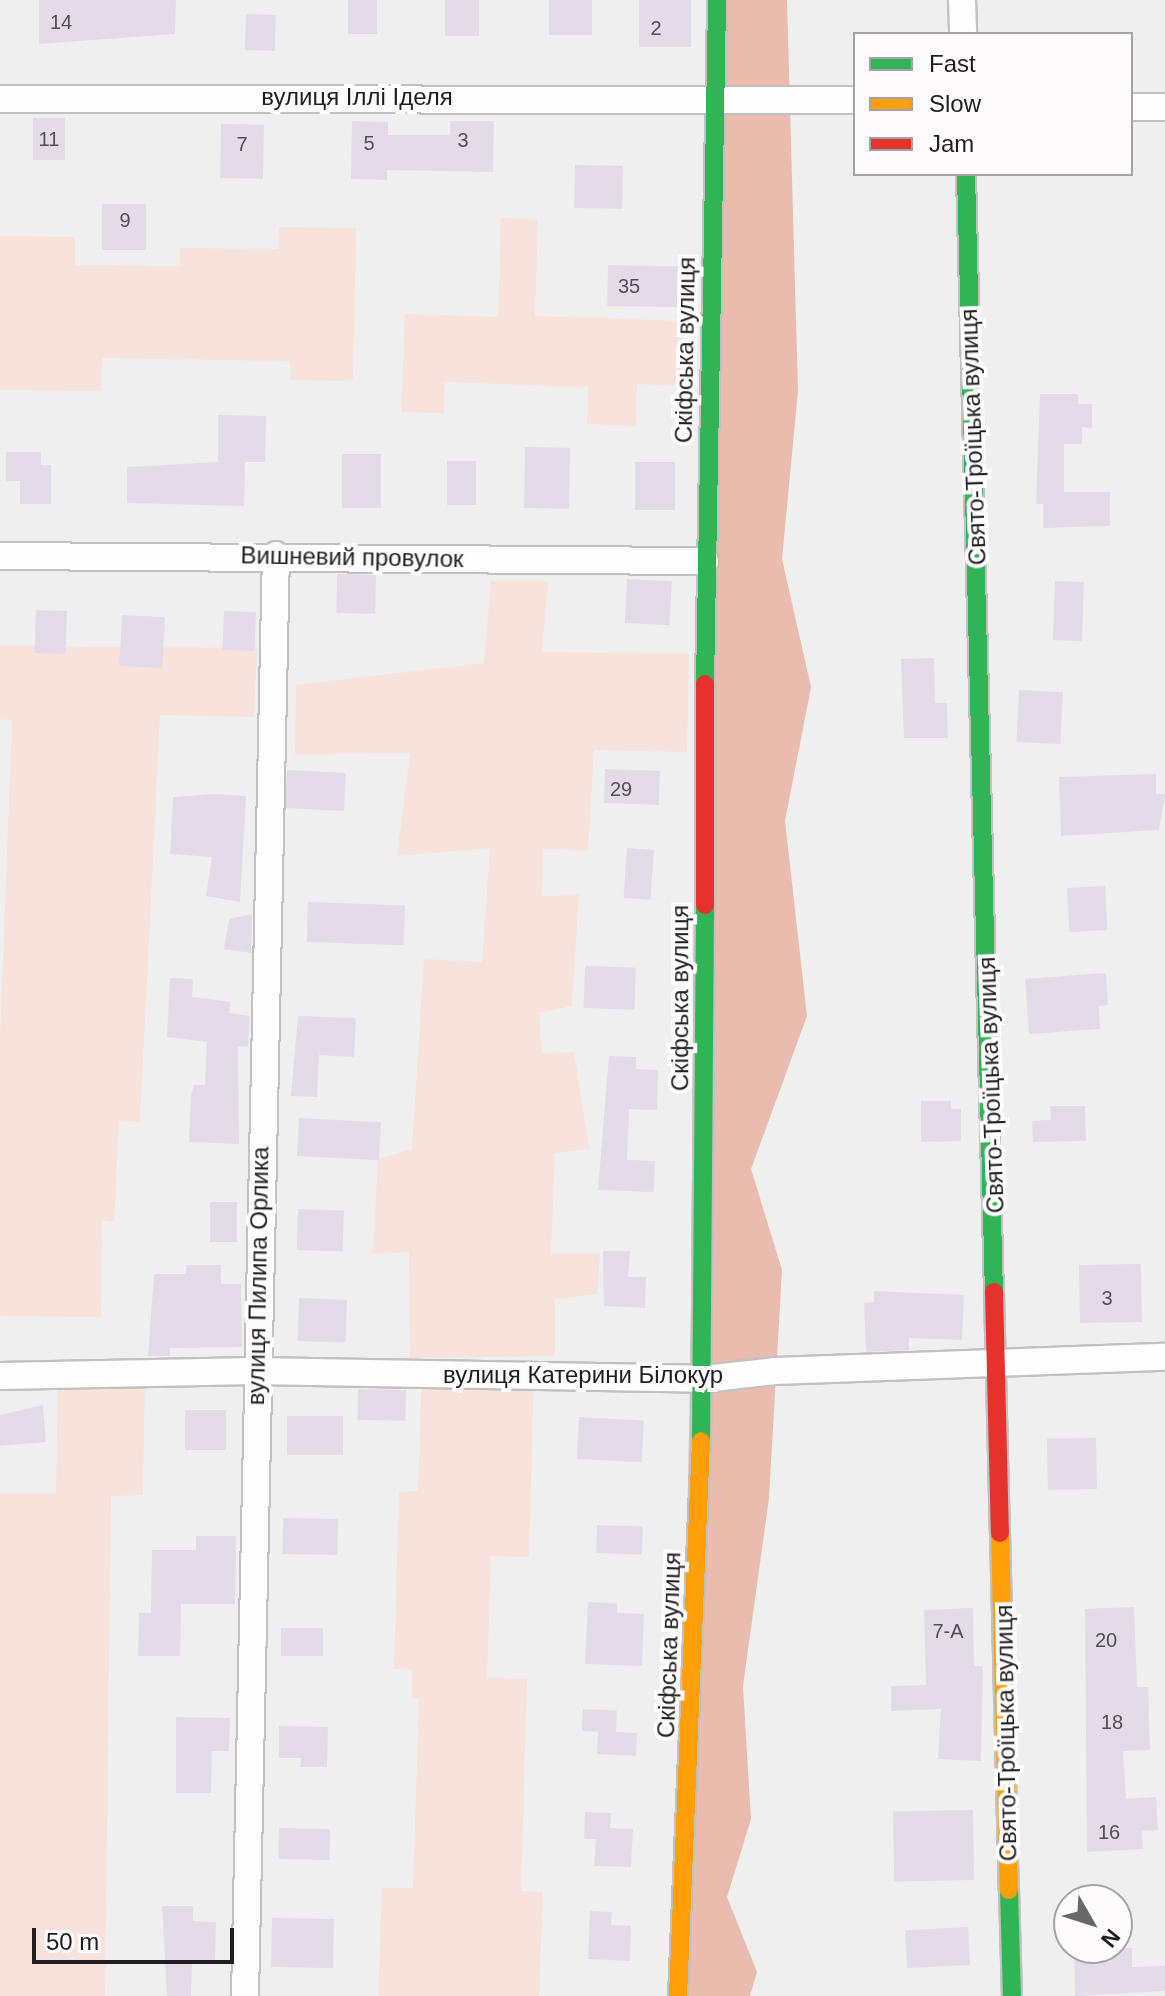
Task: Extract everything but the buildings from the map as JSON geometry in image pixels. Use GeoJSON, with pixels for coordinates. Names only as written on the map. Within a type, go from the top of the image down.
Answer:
{"type":"FeatureCollection","features":[{"type":"Feature","properties":{"kind":"street","name":"Скіфська вулиця"},"geometry":{"type":"LineString","coordinates":[[678,1996],[704,1379],[705,561],[717,0]]}},
{"type":"Feature","properties":{"kind":"street"},"geometry":{"type":"LineString","coordinates":[[962,0],[963,32]]}},
{"type":"Feature","properties":{"kind":"street","name":"вулиця Іллі Іделя"},"geometry":{"type":"LineString","coordinates":[[0,99],[853,100]]}},
{"type":"Feature","properties":{"kind":"street"},"geometry":{"type":"LineString","coordinates":[[1133,107],[1165,107]]}},
{"type":"Feature","properties":{"kind":"street","name":"Свято-Троїцька вулиця"},"geometry":{"type":"LineString","coordinates":[[966,176],[999,1362],[1012,1996]]}},
{"type":"Feature","properties":{"kind":"street","name":"Вишневий провулок"},"geometry":{"type":"LineString","coordinates":[[0,556],[276,555],[705,561]]}},
{"type":"Feature","properties":{"kind":"street","name":"вулиця Пилипа Орлика"},"geometry":{"type":"LineString","coordinates":[[245,1996],[255,1371],[276,555]]}},
{"type":"Feature","properties":{"kind":"street","name":"вулиця Катерини Білокур"},"geometry":{"type":"LineString","coordinates":[[0,1376],[255,1371],[704,1379],[999,1362],[1165,1357]]}},
{"type":"Feature","properties":{"kind":"shaded area"},"geometry":{"type":"Polygon","coordinates":[[[717,0],[787,0],[798,391],[782,559],[811,687],[785,821],[807,1016],[751,1169],[782,1270],[769,1498],[743,1686],[751,1819],[727,1897],[757,1972],[750,1996],[678,1996],[717,0]]]}},
{"type":"Feature","properties":{"kind":"shaded area"},"geometry":{"type":"Polygon","coordinates":[[[501,218],[538,219],[535,316],[684,321],[681,386],[637,384],[636,426],[587,424],[588,387],[445,382],[444,413],[401,412],[405,314],[498,317],[501,218]]]}},
{"type":"Feature","properties":{"kind":"shaded area"},"geometry":{"type":"Polygon","coordinates":[[[279,227],[356,228],[353,381],[291,380],[290,361],[102,358],[101,391],[0,390],[0,236],[75,237],[75,265],[179,266],[180,248],[278,249],[279,227]]]}},
{"type":"Feature","properties":{"kind":"shaded area"},"geometry":{"type":"Polygon","coordinates":[[[491,581],[548,581],[542,652],[689,654],[687,752],[594,750],[588,850],[543,849],[542,896],[579,895],[572,1006],[539,1013],[542,1054],[574,1052],[589,1149],[555,1153],[551,1254],[600,1254],[597,1294],[555,1299],[555,1356],[410,1358],[409,1252],[373,1254],[378,1159],[412,1149],[424,959],[482,962],[490,848],[397,856],[410,753],[295,754],[296,685],[484,663],[491,581]]]}},
{"type":"Feature","properties":{"kind":"shaded area"},"geometry":{"type":"Polygon","coordinates":[[[0,646],[257,648],[254,717],[160,715],[140,1122],[119,1120],[114,1222],[102,1220],[101,1317],[0,1316],[0,1039],[12,720],[0,719],[0,646]]]}},
{"type":"Feature","properties":{"kind":"shaded area"},"geometry":{"type":"Polygon","coordinates":[[[422,1368],[534,1371],[529,1557],[491,1556],[487,1678],[527,1679],[521,1891],[543,1892],[539,1996],[378,1996],[382,1888],[413,1888],[419,1699],[412,1699],[412,1669],[394,1669],[399,1492],[418,1491],[422,1368]]]}},
{"type":"Feature","properties":{"kind":"shaded area"},"geometry":{"type":"Polygon","coordinates":[[[58,1372],[145,1373],[143,1495],[111,1496],[105,1996],[0,1996],[0,1494],[56,1494],[58,1372]]]}},
{"type":"Feature","properties":{"kind":"traffic: fast"},"geometry":{"type":"LineString","coordinates":[[705,684],[717,0]]}},
{"type":"Feature","properties":{"kind":"traffic: fast"},"geometry":{"type":"LineString","coordinates":[[966,176],[994,1292]]}},
{"type":"Feature","properties":{"kind":"traffic: fast"},"geometry":{"type":"LineString","coordinates":[[701,1441],[705,905]]}},
{"type":"Feature","properties":{"kind":"traffic: fast"},"geometry":{"type":"LineString","coordinates":[[1009,1890],[1012,1996]]}},
{"type":"Feature","properties":{"kind":"traffic: slow"},"geometry":{"type":"LineString","coordinates":[[678,1996],[701,1441]]}},
{"type":"Feature","properties":{"kind":"traffic: slow"},"geometry":{"type":"LineString","coordinates":[[1000,1533],[1009,1890]]}},
{"type":"Feature","properties":{"kind":"traffic: jam"},"geometry":{"type":"LineString","coordinates":[[705,684],[705,905]]}},
{"type":"Feature","properties":{"kind":"traffic: jam"},"geometry":{"type":"LineString","coordinates":[[994,1292],[1000,1533]]}}]}
